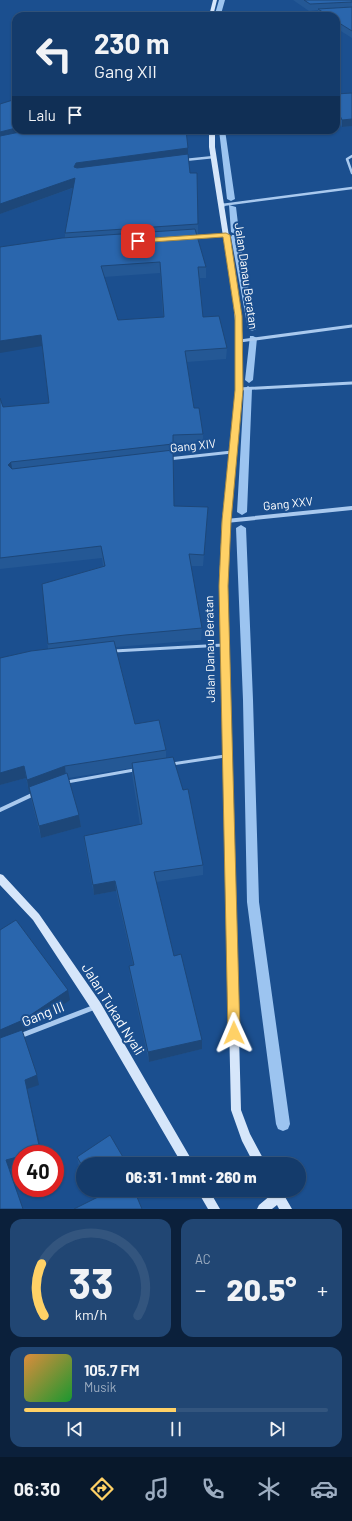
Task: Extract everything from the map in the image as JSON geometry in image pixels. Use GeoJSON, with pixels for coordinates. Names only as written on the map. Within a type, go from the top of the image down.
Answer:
{"type":"FeatureCollection","features":[{"type":"Feature","properties":{"kind":"street"},"geometry":{"type":"LineString","coordinates":[[212,12],[215,0]]}},
{"type":"Feature","properties":{"kind":"street","name":"Jalan Danau Beratan"},"geometry":{"type":"LineString","coordinates":[[212,134],[214,157],[238,316],[240,341],[239,390],[226,521],[223,586],[224,644],[236,1110],[246,1137],[256,1157]]}},
{"type":"Feature","properties":{"kind":"street"},"geometry":{"type":"LineString","coordinates":[[352,156],[346,159],[352,173]]}},
{"type":"Feature","properties":{"kind":"street"},"geometry":{"type":"LineString","coordinates":[[183,160],[214,157]]}},
{"type":"Feature","properties":{"kind":"street"},"geometry":{"type":"LineString","coordinates":[[222,205],[352,188]]}},
{"type":"Feature","properties":{"kind":"street"},"geometry":{"type":"LineString","coordinates":[[190,237],[226,235]]}},
{"type":"Feature","properties":{"kind":"street"},"geometry":{"type":"LineString","coordinates":[[240,341],[352,326]]}},
{"type":"Feature","properties":{"kind":"street"},"geometry":{"type":"LineString","coordinates":[[239,390],[352,383]]}},
{"type":"Feature","properties":{"kind":"street","name":"Gang XIV"},"geometry":{"type":"LineString","coordinates":[[162,460],[232,452]]}},
{"type":"Feature","properties":{"kind":"street","name":"Gang XXV"},"geometry":{"type":"LineString","coordinates":[[226,521],[352,508]]}},
{"type":"Feature","properties":{"kind":"street","name":"Jalan Tukad Nyali"},"geometry":{"type":"LineString","coordinates":[[0,878],[36,917],[96,1006],[184,1157]]}},
{"type":"Feature","properties":{"kind":"street","name":"Gang III"},"geometry":{"type":"LineString","coordinates":[[12,1040],[96,1006]]}},
{"type":"Feature","properties":{"kind":"street"},"geometry":{"type":"LineString","coordinates":[[207,1197],[214,1209]]}},
{"type":"Feature","properties":{"kind":"street"},"geometry":{"type":"LineString","coordinates":[[262,1209],[272,1197]]}},
{"type":"Feature","properties":{"kind":"street"},"geometry":{"type":"LineString","coordinates":[[278,1197],[286,1209]]}},
{"type":"Feature","properties":{"kind":"lane"},"geometry":{"type":"LineString","coordinates":[[111,651],[224,644]]}},
{"type":"Feature","properties":{"kind":"lane"},"geometry":{"type":"LineString","coordinates":[[165,765],[227,756]]}},
{"type":"Feature","properties":{"kind":"lane"},"geometry":{"type":"LineString","coordinates":[[62,783],[142,769]]}},
{"type":"Feature","properties":{"kind":"lane"},"geometry":{"type":"LineString","coordinates":[[0,810],[9,804],[42,791]]}},
{"type":"Feature","properties":{"kind":"building"},"geometry":{"type":"Polygon","coordinates":[[[304,0],[352,0],[352,2],[310,4],[304,0]]]}},
{"type":"Feature","properties":{"kind":"building"},"geometry":{"type":"Polygon","coordinates":[[[352,7],[352,31],[340,24],[340,12],[323,12],[318,9],[352,7]]]}},
{"type":"Feature","properties":{"kind":"building"},"geometry":{"type":"Polygon","coordinates":[[[352,93],[352,119],[342,120],[340,116],[340,94],[352,93]]]}},
{"type":"Feature","properties":{"kind":"building"},"geometry":{"type":"Polygon","coordinates":[[[12,100],[12,129],[0,132],[0,104],[12,100]]]}},
{"type":"Feature","properties":{"kind":"building"},"geometry":{"type":"Polygon","coordinates":[[[12,134],[186,134],[188,148],[76,163],[74,167],[77,168],[188,154],[190,173],[197,173],[198,224],[65,233],[75,178],[0,204],[0,136],[12,134]]]}},
{"type":"Feature","properties":{"kind":"building"},"geometry":{"type":"Polygon","coordinates":[[[195,229],[206,267],[198,267],[203,317],[219,316],[227,348],[185,351],[194,408],[199,408],[203,434],[173,435],[173,444],[11,462],[8,465],[12,469],[173,450],[174,506],[208,507],[204,555],[189,554],[202,628],[48,644],[42,584],[105,566],[101,546],[0,558],[0,398],[3,407],[49,403],[41,335],[0,341],[0,247],[62,238],[195,229]],[[160,262],[101,266],[118,320],[164,317],[160,262]]]}},
{"type":"Feature","properties":{"kind":"building"},"geometry":{"type":"Polygon","coordinates":[[[114,641],[135,724],[159,720],[166,750],[65,766],[27,780],[24,766],[0,773],[0,658],[31,651],[114,641]]]}},
{"type":"Feature","properties":{"kind":"building"},"geometry":{"type":"Polygon","coordinates":[[[173,757],[183,790],[188,789],[203,865],[154,872],[174,956],[181,954],[202,1040],[148,1052],[129,966],[134,965],[115,881],[93,885],[84,836],[142,824],[132,763],[173,757]]]}},
{"type":"Feature","properties":{"kind":"building"},"geometry":{"type":"Polygon","coordinates":[[[67,773],[79,815],[39,826],[29,787],[67,773]]]}},
{"type":"Feature","properties":{"kind":"building"},"geometry":{"type":"Polygon","coordinates":[[[16,920],[68,990],[23,1020],[0,1030],[0,930],[16,920]]]}},
{"type":"Feature","properties":{"kind":"building"},"geometry":{"type":"Polygon","coordinates":[[[22,1030],[37,1075],[25,1080],[39,1145],[12,1145],[12,1158],[6,1160],[12,1177],[12,1197],[19,1197],[23,1209],[0,1209],[0,1038],[22,1030]]]}},
{"type":"Feature","properties":{"kind":"building"},"geometry":{"type":"Polygon","coordinates":[[[110,1135],[123,1157],[77,1157],[110,1135]]]}},
{"type":"Feature","properties":{"kind":"building"},"geometry":{"type":"Polygon","coordinates":[[[98,1197],[137,1197],[142,1209],[74,1209],[98,1197]]]}},
{"type":"Feature","properties":{"kind":"waterway"},"geometry":{"type":"LineString","coordinates":[[219,12],[222,0]]}},
{"type":"Feature","properties":{"kind":"waterway"},"geometry":{"type":"LineString","coordinates":[[223,134],[231,199]]}},
{"type":"Feature","properties":{"kind":"waterway"},"geometry":{"type":"LineString","coordinates":[[232,207],[235,232]]}},
{"type":"Feature","properties":{"kind":"waterway"},"geometry":{"type":"LineString","coordinates":[[235,237],[252,329]]}},
{"type":"Feature","properties":{"kind":"waterway"},"geometry":{"type":"LineString","coordinates":[[249,380],[253,338]]}},
{"type":"Feature","properties":{"kind":"waterway"},"geometry":{"type":"LineString","coordinates":[[242,512],[248,389]]}},
{"type":"Feature","properties":{"kind":"waterway"},"geometry":{"type":"LineString","coordinates":[[241,528],[248,700],[253,902],[283,1124]]}},
{"type":"Feature","properties":{"kind":"route"},"geometry":{"type":"LineString","coordinates":[[138,241],[226,235],[238,316],[240,341],[239,390],[226,521],[223,586],[234,1033]]}}]}
